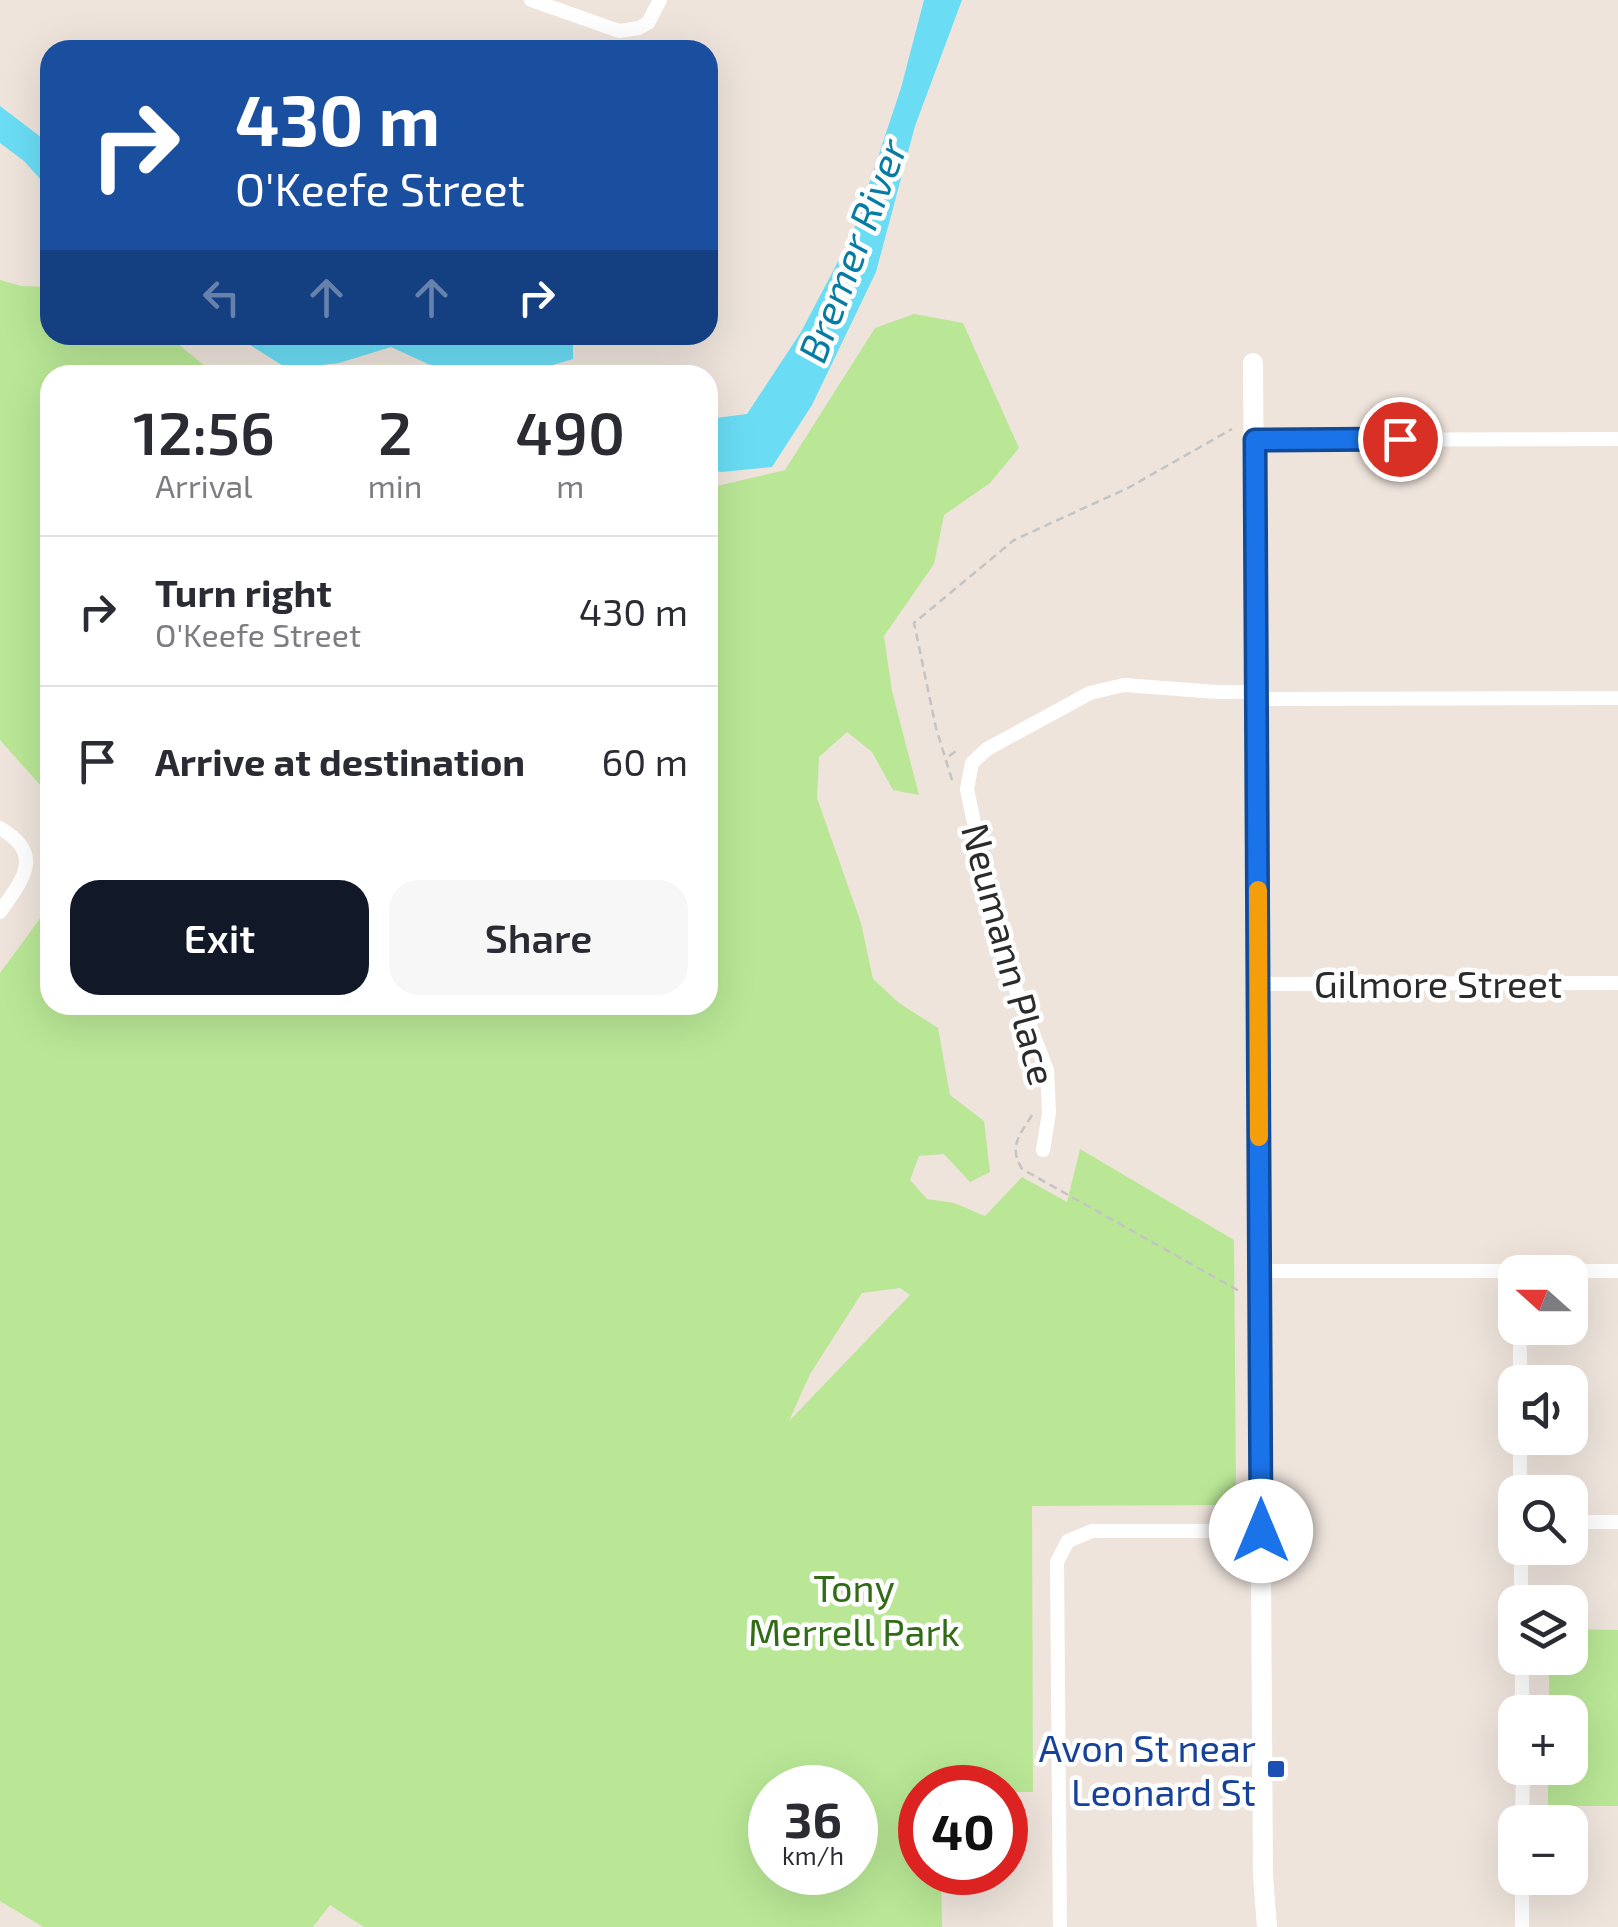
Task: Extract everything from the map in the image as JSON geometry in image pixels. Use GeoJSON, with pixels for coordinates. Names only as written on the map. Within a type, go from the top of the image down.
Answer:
{"type":"FeatureCollection","features":[{"type":"Feature","properties":{"kind":"street"},"geometry":{"type":"LineString","coordinates":[[531,0],[615,30],[638,28],[652,19],[660,0]]}},
{"type":"Feature","properties":{"kind":"street"},"geometry":{"type":"LineString","coordinates":[[1253,363],[1264,1876],[1268,1927]]}},
{"type":"Feature","properties":{"kind":"street"},"geometry":{"type":"LineString","coordinates":[[1255,440],[1618,439]]}},
{"type":"Feature","properties":{"kind":"street","name":"Neumann Place"},"geometry":{"type":"LineString","coordinates":[[1043,1150],[1049,1113],[1047,1070],[994,921],[967,788],[972,763],[987,749],[1090,694],[1124,684],[1256,696]]}},
{"type":"Feature","properties":{"kind":"street"},"geometry":{"type":"LineString","coordinates":[[1256,696],[1618,698]]}},
{"type":"Feature","properties":{"kind":"street"},"geometry":{"type":"LineString","coordinates":[[0,828],[23,846],[26,868],[23,880],[0,912]]}},
{"type":"Feature","properties":{"kind":"street","name":"Gilmore Street"},"geometry":{"type":"LineString","coordinates":[[1258,984],[1618,982]]}},
{"type":"Feature","properties":{"kind":"street"},"geometry":{"type":"LineString","coordinates":[[1260,1271],[1498,1272]]}},
{"type":"Feature","properties":{"kind":"street"},"geometry":{"type":"LineString","coordinates":[[1588,1271],[1618,1271]]}},
{"type":"Feature","properties":{"kind":"street"},"geometry":{"type":"LineString","coordinates":[[1588,1522],[1618,1522]]}},
{"type":"Feature","properties":{"kind":"street"},"geometry":{"type":"LineString","coordinates":[[1060,1927],[1058,1562],[1068,1540],[1092,1531],[1261,1531]]}},
{"type":"Feature","properties":{"kind":"street"},"geometry":{"type":"LineString","coordinates":[[1256,1927],[1264,1876]]}},
{"type":"Feature","properties":{"kind":"street"},"geometry":{"type":"LineString","coordinates":[[1522,1895],[1522,1927]]}},
{"type":"Feature","properties":{"kind":"path"},"geometry":{"type":"LineString","coordinates":[[955,794],[936,728],[914,623],[1014,540],[1128,488],[1255,416]]}},
{"type":"Feature","properties":{"kind":"path"},"geometry":{"type":"LineString","coordinates":[[947,756],[958,748]]}},
{"type":"Feature","properties":{"kind":"path"},"geometry":{"type":"LineString","coordinates":[[1034,1104],[1016,1139],[1015,1155],[1022,1168],[1237,1292],[1247,1293]]}},
{"type":"Feature","properties":{"kind":"green space"},"geometry":{"type":"Polygon","coordinates":[[[0,280],[40,287],[40,345],[179,345],[204,365],[40,365],[40,785],[0,740],[0,280]]]}},
{"type":"Feature","properties":{"kind":"green space","name":"Tony Merrell Park"},"geometry":{"type":"Polygon","coordinates":[[[914,314],[963,323],[1019,448],[990,483],[944,515],[934,564],[884,636],[892,691],[919,795],[893,790],[872,752],[847,732],[819,757],[817,798],[861,923],[873,979],[899,1003],[938,1028],[950,1095],[984,1121],[990,1172],[970,1182],[944,1154],[919,1156],[910,1180],[927,1199],[954,1203],[985,1216],[1022,1177],[1067,1202],[1080,1149],[1234,1240],[1233,1500],[1226,1505],[1032,1506],[1033,1792],[1028,1792],[1028,1765],[898,1765],[898,1895],[941,1895],[942,1927],[364,1927],[330,1905],[313,1927],[43,1927],[0,1901],[0,973],[40,919],[40,1015],[718,1015],[718,486],[785,470],[875,328],[914,314]],[[900,1288],[862,1293],[810,1374],[789,1421],[910,1295],[900,1288]]]}},
{"type":"Feature","properties":{"kind":"green space"},"geometry":{"type":"Polygon","coordinates":[[[1588,1629],[1618,1630],[1618,1806],[1548,1805],[1548,1785],[1588,1785],[1588,1695],[1549,1695],[1549,1675],[1588,1675],[1588,1629]]]}},
{"type":"Feature","properties":{"kind":"water","name":"Bremer River"},"geometry":{"type":"Polygon","coordinates":[[[924,0],[962,0],[915,126],[876,272],[812,405],[772,467],[718,471],[718,418],[747,414],[801,332],[852,235],[901,88],[924,0]]]}},
{"type":"Feature","properties":{"kind":"water"},"geometry":{"type":"Polygon","coordinates":[[[0,106],[40,136],[40,179],[24,161],[0,143],[0,106]]]}},
{"type":"Feature","properties":{"kind":"water"},"geometry":{"type":"Polygon","coordinates":[[[250,345],[573,345],[573,359],[553,365],[432,365],[391,347],[339,363],[282,365],[250,345]]]}},
{"type":"Feature","properties":{"kind":"slow traffic"},"geometry":{"type":"LineString","coordinates":[[1258,890],[1259,1137]]}},
{"type":"Feature","properties":{"kind":"place","name":"Avon St near Leonard St"},"geometry":{"type":"Point","coordinates":[1276,1769]}},
{"type":"Feature","properties":{"kind":"route"},"geometry":{"type":"LineString","coordinates":[[1261,1531],[1255,440],[1400,439]]}}]}
